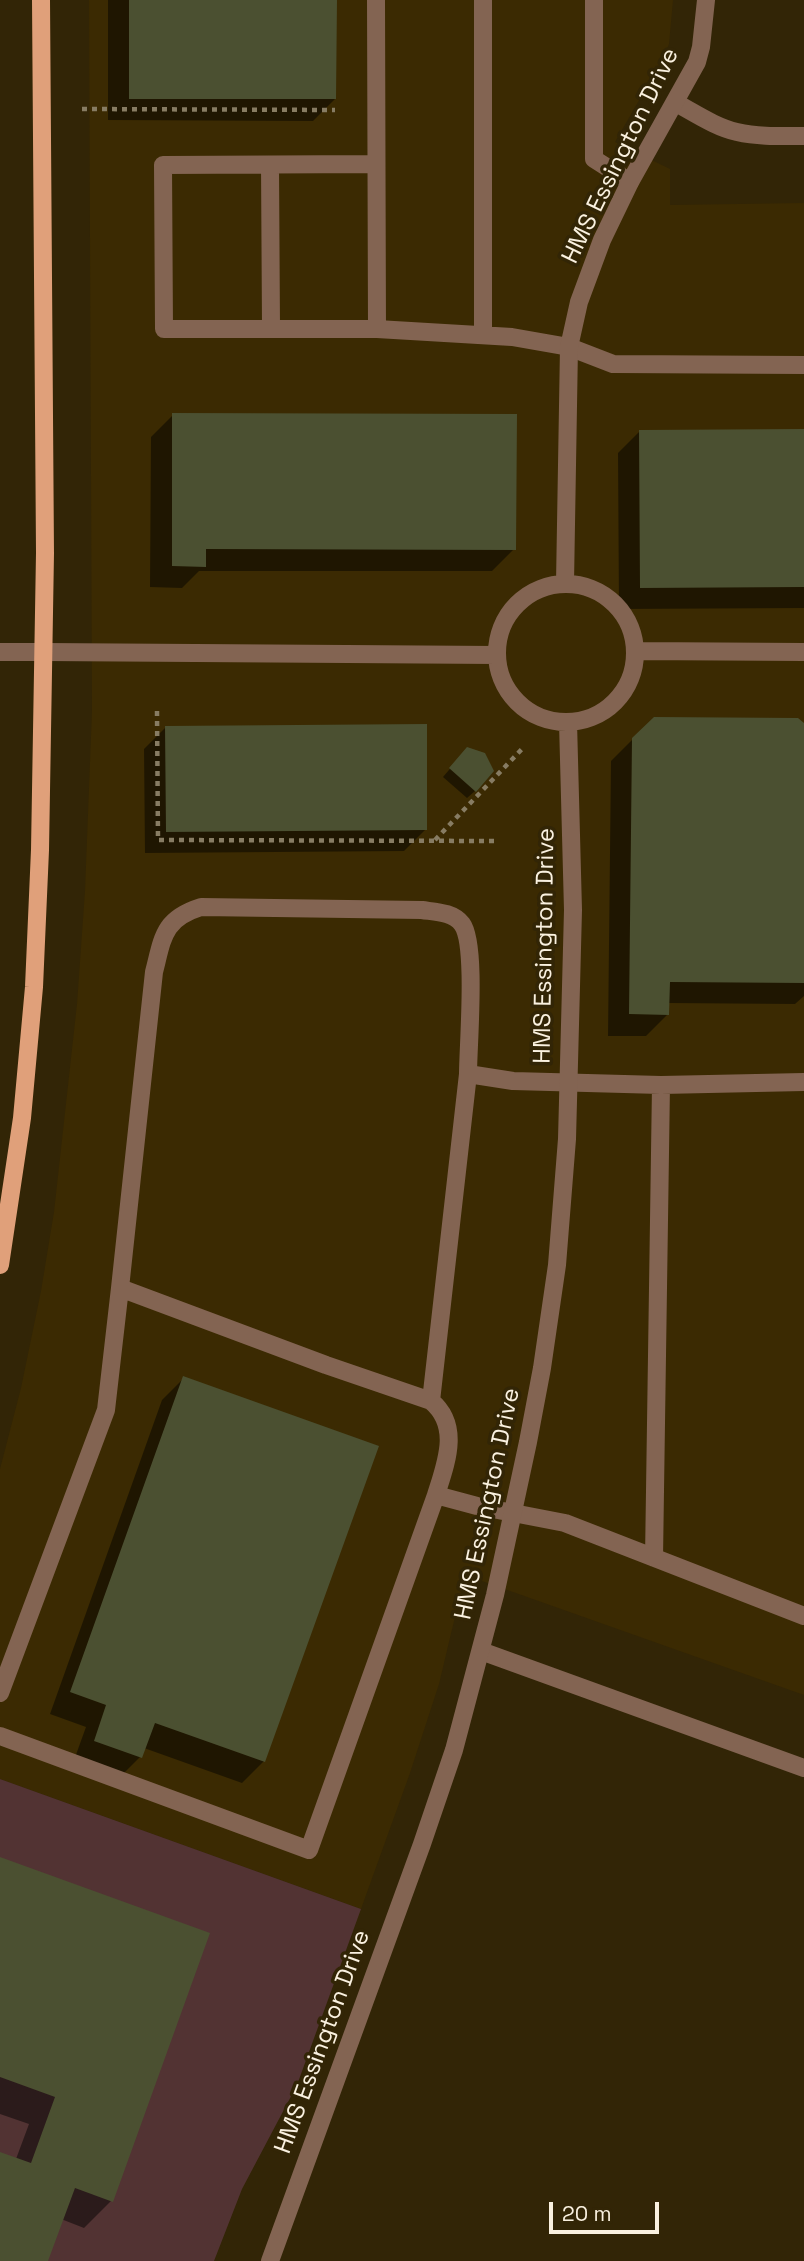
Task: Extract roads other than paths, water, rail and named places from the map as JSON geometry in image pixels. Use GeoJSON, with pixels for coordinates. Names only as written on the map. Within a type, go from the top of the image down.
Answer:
{"type":"FeatureCollection","features":[{"type":"Feature","properties":{"kind":"main road"},"geometry":{"type":"LineString","coordinates":[[0,1265],[22,1118],[34,987],[44,652],[41,0]]}},
{"type":"Feature","properties":{"kind":"street"},"geometry":{"type":"LineString","coordinates":[[376,0],[377,329]]}},
{"type":"Feature","properties":{"kind":"street"},"geometry":{"type":"LineString","coordinates":[[483,0],[484,335]]}},
{"type":"Feature","properties":{"kind":"street"},"geometry":{"type":"LineString","coordinates":[[594,0],[594,159],[630,182]]}},
{"type":"Feature","properties":{"kind":"street","name":"HMS Essington Drive"},"geometry":{"type":"LineString","coordinates":[[565,583],[569,347],[579,302],[602,240],[630,182],[697,62],[706,0]]}},
{"type":"Feature","properties":{"kind":"street"},"geometry":{"type":"LineString","coordinates":[[676,103],[735,132],[804,136]]}},
{"type":"Feature","properties":{"kind":"street"},"geometry":{"type":"LineString","coordinates":[[376,164],[163,165],[164,329],[377,329],[484,335],[569,347],[613,364],[804,365]]}},
{"type":"Feature","properties":{"kind":"street"},"geometry":{"type":"LineString","coordinates":[[270,165],[271,328]]}},
{"type":"Feature","properties":{"kind":"street"},"geometry":{"type":"LineString","coordinates":[[565,583],[586,586],[606,596],[626,620],[635,651],[632,675],[620,696],[602,712],[568,722],[533,714],[514,699],[502,678],[497,655],[500,633],[509,613],[524,598],[543,587],[565,583]]}},
{"type":"Feature","properties":{"kind":"street"},"geometry":{"type":"LineString","coordinates":[[635,651],[804,652]]}},
{"type":"Feature","properties":{"kind":"street"},"geometry":{"type":"LineString","coordinates":[[0,652],[497,655]]}},
{"type":"Feature","properties":{"kind":"street","name":"HMS Essington Drive"},"geometry":{"type":"LineString","coordinates":[[270,2261],[454,1750],[514,1513],[542,1368],[557,1265],[567,1139],[573,910],[568,722]]}},
{"type":"Feature","properties":{"kind":"street"},"geometry":{"type":"LineString","coordinates":[[0,1693],[106,1409],[154,972],[162,938],[170,922],[183,913],[201,907],[422,910],[453,916],[461,923],[468,941],[470,963],[468,1074],[431,1401]]}},
{"type":"Feature","properties":{"kind":"street"},"geometry":{"type":"LineString","coordinates":[[468,1074],[513,1081],[569,1083],[661,1085],[804,1082]]}},
{"type":"Feature","properties":{"kind":"street"},"geometry":{"type":"LineString","coordinates":[[654,1558],[661,1085]]}},
{"type":"Feature","properties":{"kind":"street"},"geometry":{"type":"LineString","coordinates":[[0,1736],[309,1850],[447,1462],[449,1435],[444,1415],[431,1401],[120,1288]]}},
{"type":"Feature","properties":{"kind":"street"},"geometry":{"type":"LineString","coordinates":[[436,1495],[565,1523],[804,1616]]}},
{"type":"Feature","properties":{"kind":"street"},"geometry":{"type":"LineString","coordinates":[[481,1651],[804,1768]]}}]}
